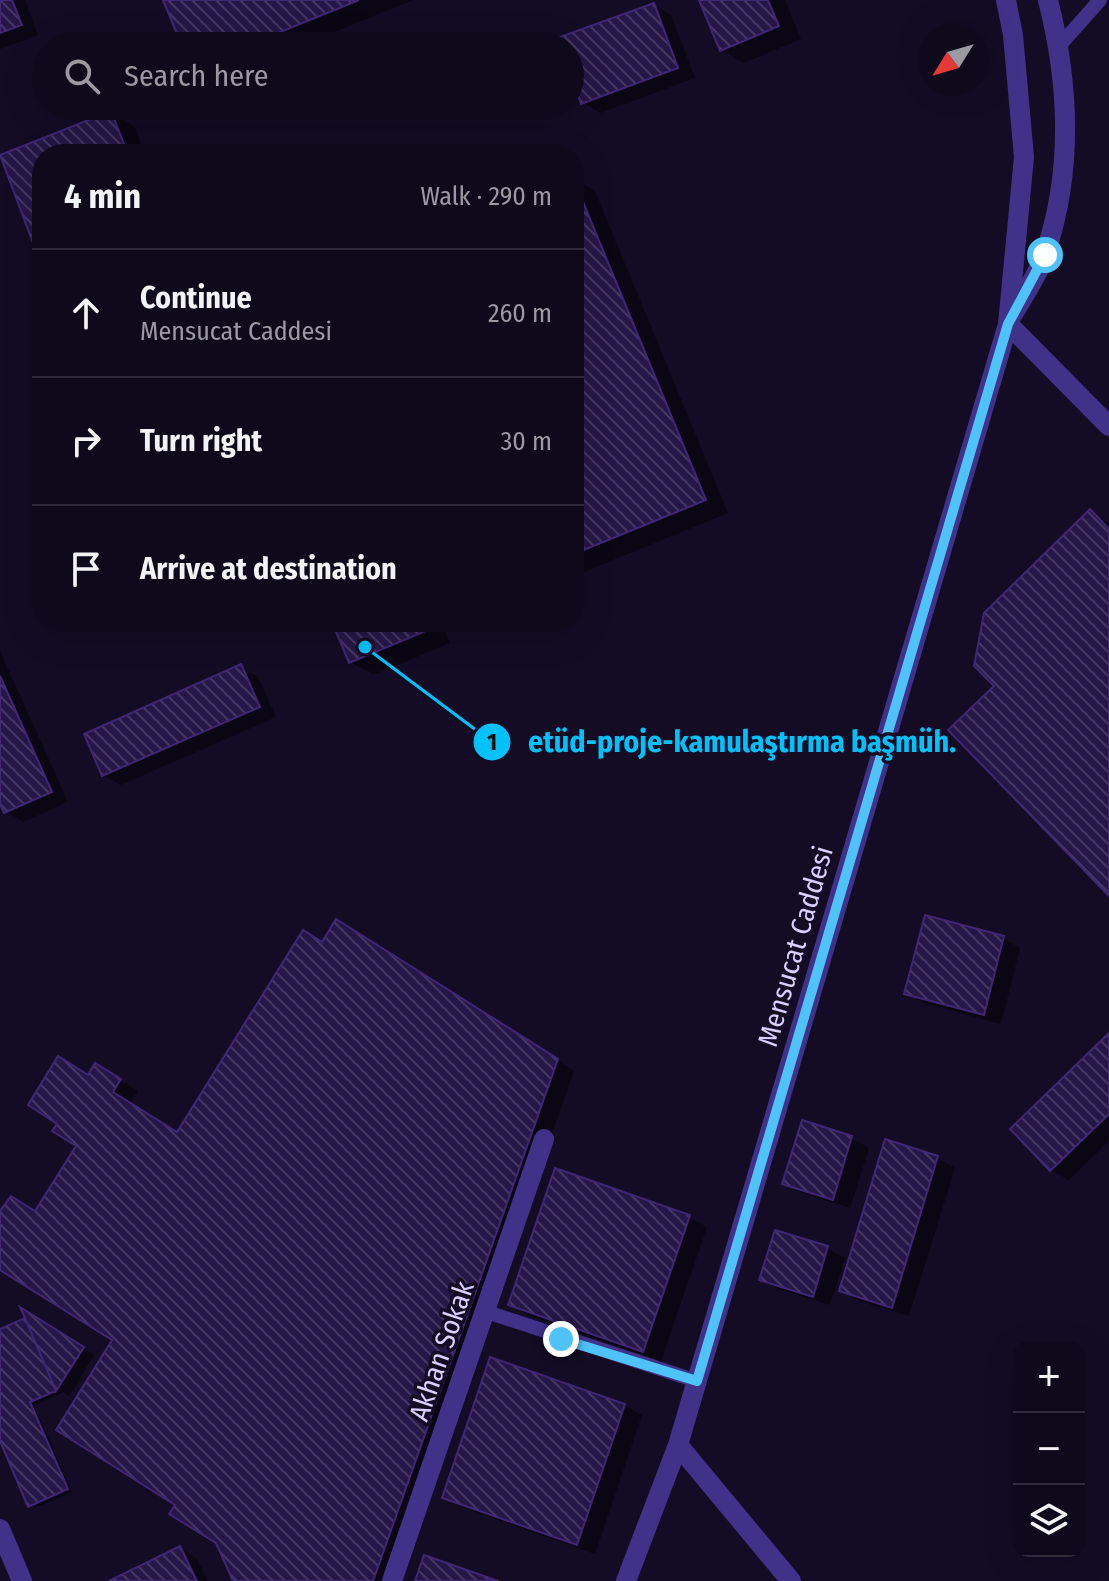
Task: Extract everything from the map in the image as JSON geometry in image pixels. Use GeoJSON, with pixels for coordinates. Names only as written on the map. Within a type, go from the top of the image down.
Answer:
{"type":"FeatureCollection","features":[{"type":"Feature","properties":{"kind":"street","name":"Mensucat Caddesi"},"geometry":{"type":"LineString","coordinates":[[626,1581],[678,1445],[1008,324],[1024,157],[1013,35],[1006,0]]}},
{"type":"Feature","properties":{"kind":"street","name":"Mensucat Caddesi"},"geometry":{"type":"LineString","coordinates":[[1008,324],[1045,255],[1067,152],[1060,45],[1048,0]]}},
{"type":"Feature","properties":{"kind":"street"},"geometry":{"type":"LineString","coordinates":[[1008,324],[1109,426]]}},
{"type":"Feature","properties":{"kind":"street","name":"Akhan Sokak"},"geometry":{"type":"LineString","coordinates":[[392,1581],[544,1139]]}},
{"type":"Feature","properties":{"kind":"street"},"geometry":{"type":"LineString","coordinates":[[678,1445],[791,1581]]}},
{"type":"Feature","properties":{"kind":"street"},"geometry":{"type":"LineString","coordinates":[[0,1529],[22,1581]]}},
{"type":"Feature","properties":{"kind":"lane"},"geometry":{"type":"LineString","coordinates":[[1060,45],[1100,0]]}},
{"type":"Feature","properties":{"kind":"lane"},"geometry":{"type":"LineString","coordinates":[[484,1311],[697,1381]]}},
{"type":"Feature","properties":{"kind":"building"},"geometry":{"type":"Polygon","coordinates":[[[0,0],[12,0],[22,25],[0,33],[0,0]]]}},
{"type":"Feature","properties":{"kind":"building"},"geometry":{"type":"Polygon","coordinates":[[[163,0],[359,0],[280,32],[176,32],[163,0]]]}},
{"type":"Feature","properties":{"kind":"building"},"geometry":{"type":"Polygon","coordinates":[[[699,0],[768,0],[779,26],[720,51],[699,0]]]}},
{"type":"Feature","properties":{"kind":"building"},"geometry":{"type":"Polygon","coordinates":[[[654,3],[678,68],[584,103],[584,32],[574,32],[654,3]]]}},
{"type":"Feature","properties":{"kind":"building"},"geometry":{"type":"Polygon","coordinates":[[[88,120],[115,120],[124,144],[32,144],[32,240],[0,155],[88,120]]]}},
{"type":"Feature","properties":{"kind":"building"},"geometry":{"type":"Polygon","coordinates":[[[584,204],[706,500],[584,550],[584,204]]]}},
{"type":"Feature","properties":{"kind":"building"},"geometry":{"type":"Polygon","coordinates":[[[1090,509],[1109,529],[1109,896],[948,730],[994,686],[974,666],[984,613],[1090,509]]]}},
{"type":"Feature","properties":{"kind":"building"},"geometry":{"type":"Polygon","coordinates":[[[336,632],[423,632],[349,663],[336,632]]]}},
{"type":"Feature","properties":{"kind":"building"},"geometry":{"type":"Polygon","coordinates":[[[241,664],[260,707],[102,776],[84,734],[241,664]]]}},
{"type":"Feature","properties":{"kind":"building"},"geometry":{"type":"Polygon","coordinates":[[[0,676],[52,792],[4,813],[0,804],[0,676]]]}},
{"type":"Feature","properties":{"kind":"building"},"geometry":{"type":"Polygon","coordinates":[[[925,915],[1004,936],[984,1015],[904,994],[925,915]]]}},
{"type":"Feature","properties":{"kind":"building"},"geometry":{"type":"Polygon","coordinates":[[[336,919],[558,1059],[373,1581],[233,1581],[216,1543],[169,1514],[175,1505],[56,1430],[112,1340],[0,1270],[0,1211],[11,1196],[35,1211],[76,1146],[52,1131],[57,1124],[28,1105],[58,1056],[88,1075],[95,1063],[121,1079],[113,1092],[177,1132],[303,930],[322,942],[336,919]]]}},
{"type":"Feature","properties":{"kind":"building"},"geometry":{"type":"Polygon","coordinates":[[[1109,1033],[1109,1114],[1050,1171],[1010,1129],[1109,1033]]]}},
{"type":"Feature","properties":{"kind":"building"},"geometry":{"type":"Polygon","coordinates":[[[802,1120],[852,1136],[833,1200],[782,1184],[802,1120]]]}},
{"type":"Feature","properties":{"kind":"building"},"geometry":{"type":"Polygon","coordinates":[[[885,1139],[938,1156],[892,1308],[839,1291],[885,1139]]]}},
{"type":"Feature","properties":{"kind":"building"},"geometry":{"type":"Polygon","coordinates":[[[555,1168],[690,1215],[643,1352],[508,1305],[555,1168]]]}},
{"type":"Feature","properties":{"kind":"building"},"geometry":{"type":"Polygon","coordinates":[[[775,1230],[828,1246],[813,1297],[759,1280],[775,1230]]]}},
{"type":"Feature","properties":{"kind":"building"},"geometry":{"type":"Polygon","coordinates":[[[20,1307],[84,1347],[56,1391],[25,1318],[20,1307]]]}},
{"type":"Feature","properties":{"kind":"building"},"geometry":{"type":"Polygon","coordinates":[[[25,1318],[56,1391],[30,1402],[68,1489],[28,1507],[0,1441],[0,1329],[25,1318]]]}},
{"type":"Feature","properties":{"kind":"building"},"geometry":{"type":"Polygon","coordinates":[[[490,1357],[625,1404],[577,1545],[442,1498],[490,1357]]]}},
{"type":"Feature","properties":{"kind":"building"},"geometry":{"type":"Polygon","coordinates":[[[180,1546],[197,1581],[109,1581],[180,1546]]]}},
{"type":"Feature","properties":{"kind":"building"},"geometry":{"type":"Polygon","coordinates":[[[424,1555],[498,1581],[415,1581],[424,1555]]]}},
{"type":"Feature","properties":{"kind":"place","name":"etüd-proje-kamulaştırma başmüh."},"geometry":{"type":"Point","coordinates":[365,647]}},
{"type":"Feature","properties":{"kind":"route"},"geometry":{"type":"LineString","coordinates":[[561,1339],[697,1381],[1008,324],[1045,255]]}}]}
